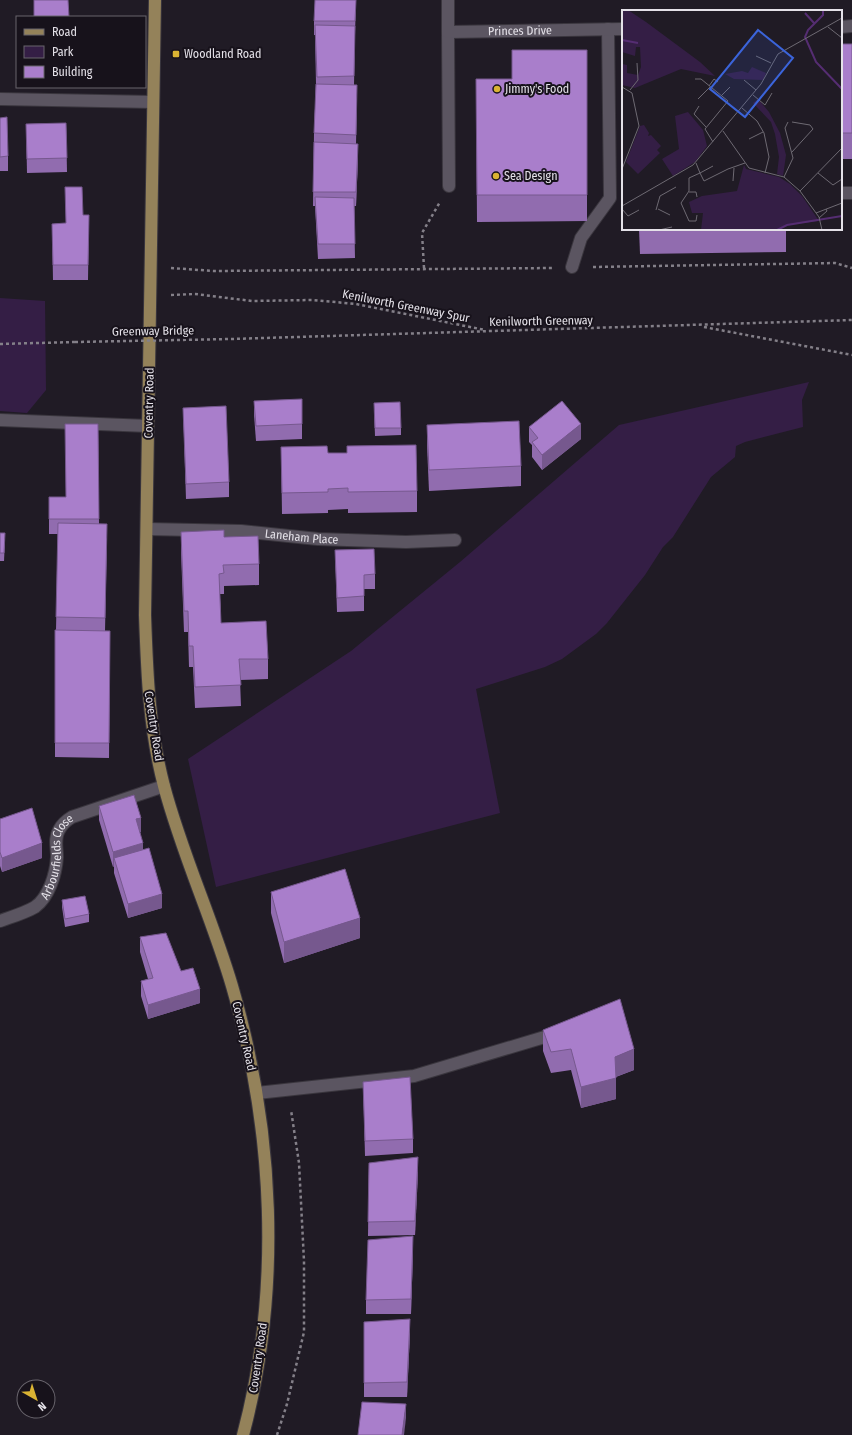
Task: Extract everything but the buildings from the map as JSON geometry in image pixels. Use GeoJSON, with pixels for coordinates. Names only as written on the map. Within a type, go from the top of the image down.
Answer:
{"type":"FeatureCollection","features":[{"type":"Feature","properties":{"kind":"main road","name":"Coventry Road"},"geometry":{"type":"LineString","coordinates":[[155,0],[148,426],[148,529],[145,615],[146,673],[150,716],[164,786],[190,867],[232,985],[257,1093],[267,1184],[267,1279],[258,1369],[243,1435]]}},
{"type":"Feature","properties":{"kind":"street"},"geometry":{"type":"LineString","coordinates":[[448,0],[449,186]]}},
{"type":"Feature","properties":{"kind":"street"},"geometry":{"type":"LineString","coordinates":[[842,27],[852,26]]}},
{"type":"Feature","properties":{"kind":"street"},"geometry":{"type":"LineString","coordinates":[[572,268],[581,238],[610,198],[608,29]]}},
{"type":"Feature","properties":{"kind":"street","name":"Princes Drive"},"geometry":{"type":"LineString","coordinates":[[448,32],[622,29]]}},
{"type":"Feature","properties":{"kind":"street"},"geometry":{"type":"LineString","coordinates":[[0,100],[153,102]]}},
{"type":"Feature","properties":{"kind":"street"},"geometry":{"type":"LineString","coordinates":[[0,420],[148,426]]}},
{"type":"Feature","properties":{"kind":"street","name":"Laneham Place"},"geometry":{"type":"LineString","coordinates":[[148,529],[241,531],[318,539],[406,542],[455,540]]}},
{"type":"Feature","properties":{"kind":"street","name":"Arbourfields Close"},"geometry":{"type":"LineString","coordinates":[[0,921],[34,907],[42,900],[48,891],[57,858],[55,840],[58,830],[63,824],[72,817],[164,786]]}},
{"type":"Feature","properties":{"kind":"street"},"geometry":{"type":"LineString","coordinates":[[257,1093],[414,1076],[573,1029]]}},
{"type":"Feature","properties":{"kind":"path"},"geometry":{"type":"LineString","coordinates":[[424,268],[422,233],[449,186]]}},
{"type":"Feature","properties":{"kind":"path"},"geometry":{"type":"LineString","coordinates":[[151,268],[183,268],[214,271],[424,268],[572,268],[835,263],[852,268]]}},
{"type":"Feature","properties":{"kind":"path","name":"Kenilworth Greenway Spur"},"geometry":{"type":"LineString","coordinates":[[151,295],[195,294],[252,301],[313,300],[356,304],[489,331]]}},
{"type":"Feature","properties":{"kind":"path","name":"Kenilworth Greenway"},"geometry":{"type":"LineString","coordinates":[[231,339],[700,326],[852,320]]}},
{"type":"Feature","properties":{"kind":"path"},"geometry":{"type":"LineString","coordinates":[[700,326],[852,355]]}},
{"type":"Feature","properties":{"kind":"path","name":"Greenway Bridge"},"geometry":{"type":"LineString","coordinates":[[0,344],[231,339]]}},
{"type":"Feature","properties":{"kind":"path"},"geometry":{"type":"LineString","coordinates":[[276,1435],[287,1404],[304,1332],[304,1261],[299,1163],[287,1090]]}},
{"type":"Feature","properties":{"kind":"green space"},"geometry":{"type":"Polygon","coordinates":[[[0,298],[45,301],[46,390],[27,413],[0,411],[0,298]]]}},
{"type":"Feature","properties":{"kind":"green space"},"geometry":{"type":"Polygon","coordinates":[[[809,382],[802,400],[803,427],[745,442],[736,446],[735,457],[711,477],[673,537],[663,547],[645,575],[607,623],[596,634],[562,659],[545,667],[476,689],[500,813],[216,887],[188,759],[351,651],[460,562],[619,425],[809,382]]]}},
{"type":"Feature","properties":{"kind":"place","name":"Woodland Road"},"geometry":{"type":"Point","coordinates":[176,54]}},
{"type":"Feature","properties":{"kind":"place","name":"Jimmy's Food"},"geometry":{"type":"Point","coordinates":[497,89]}},
{"type":"Feature","properties":{"kind":"place","name":"Sea Design"},"geometry":{"type":"Point","coordinates":[496,176]}}]}
